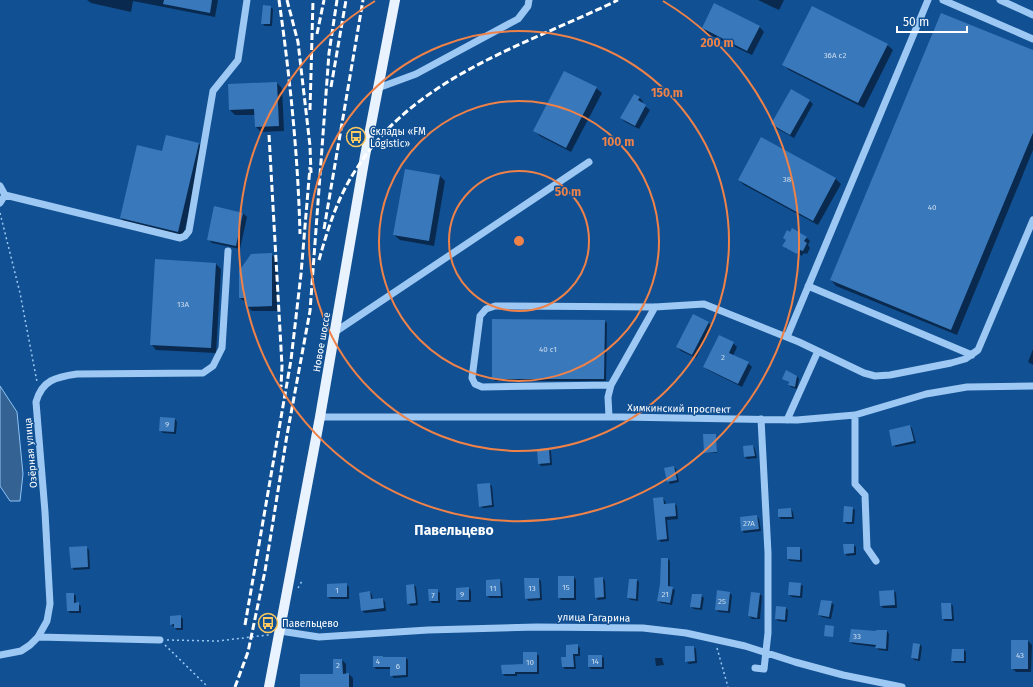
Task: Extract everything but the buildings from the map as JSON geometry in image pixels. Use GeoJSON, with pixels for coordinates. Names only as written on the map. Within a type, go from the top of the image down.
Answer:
{"type":"FeatureCollection","features":[{"type":"Feature","properties":{"kind":"main road","name":"Новое шоссе"},"geometry":{"type":"LineString","coordinates":[[269,687],[320,417],[395,0]]}},
{"type":"Feature","properties":{"kind":"street"},"geometry":{"type":"LineString","coordinates":[[0,186],[5,195],[180,238],[185,236],[189,231],[213,91],[238,60],[247,0]]}},
{"type":"Feature","properties":{"kind":"street"},"geometry":{"type":"LineString","coordinates":[[378,88],[416,74],[518,19],[528,6],[529,0]]}},
{"type":"Feature","properties":{"kind":"street"},"geometry":{"type":"LineString","coordinates":[[787,337],[928,0]]}},
{"type":"Feature","properties":{"kind":"street"},"geometry":{"type":"LineString","coordinates":[[942,0],[1033,39]]}},
{"type":"Feature","properties":{"kind":"street"},"geometry":{"type":"LineString","coordinates":[[1000,0],[1033,14]]}},
{"type":"Feature","properties":{"kind":"street"},"geometry":{"type":"LineString","coordinates":[[335,332],[589,162]]}},
{"type":"Feature","properties":{"kind":"street"},"geometry":{"type":"LineString","coordinates":[[0,203],[5,195]]}},
{"type":"Feature","properties":{"kind":"street"},"geometry":{"type":"LineString","coordinates":[[611,385],[482,387],[475,384],[472,378],[480,316],[486,309],[495,306],[655,307],[704,304],[787,337],[864,373],[876,376],[951,364],[965,359],[978,350],[1033,220]]}},
{"type":"Feature","properties":{"kind":"street"},"geometry":{"type":"LineString","coordinates":[[39,392],[47,383],[61,376],[77,374],[203,373],[213,366],[222,348],[228,251]]}},
{"type":"Feature","properties":{"kind":"street"},"geometry":{"type":"LineString","coordinates":[[808,286],[972,355]]}},
{"type":"Feature","properties":{"kind":"street"},"geometry":{"type":"LineString","coordinates":[[609,417],[608,397],[611,385],[655,307]]}},
{"type":"Feature","properties":{"kind":"street"},"geometry":{"type":"LineString","coordinates":[[786,420],[818,351]]}},
{"type":"Feature","properties":{"kind":"street","name":"Химкинский проспект"},"geometry":{"type":"LineString","coordinates":[[320,417],[609,417],[786,420],[855,415],[926,394],[967,387],[1033,386]]}},
{"type":"Feature","properties":{"kind":"street","name":"Озёрная улица"},"geometry":{"type":"LineString","coordinates":[[0,655],[21,651],[38,637],[47,621],[50,604],[45,512],[36,402],[39,392]]}},
{"type":"Feature","properties":{"kind":"street"},"geometry":{"type":"LineString","coordinates":[[855,415],[855,484],[865,495],[867,548],[876,561]]}},
{"type":"Feature","properties":{"kind":"street"},"geometry":{"type":"LineString","coordinates":[[755,668],[764,669],[768,633],[768,553],[761,419]]}},
{"type":"Feature","properties":{"kind":"street","name":"улица Гагарина"},"geometry":{"type":"LineString","coordinates":[[280,631],[319,637],[428,630],[529,627],[643,628],[686,633],[745,646],[843,675],[902,687]]}},
{"type":"Feature","properties":{"kind":"street"},"geometry":{"type":"LineString","coordinates":[[38,637],[160,640]]}},
{"type":"Feature","properties":{"kind":"path"},"geometry":{"type":"LineString","coordinates":[[0,213],[20,293],[39,392]]}},
{"type":"Feature","properties":{"kind":"path"},"geometry":{"type":"LineString","coordinates":[[160,640],[218,641],[268,635],[268,623]]}},
{"type":"Feature","properties":{"kind":"path"},"geometry":{"type":"LineString","coordinates":[[160,640],[208,687]]}},
{"type":"Feature","properties":{"kind":"path"},"geometry":{"type":"LineString","coordinates":[[716,640],[728,687]]}},
{"type":"Feature","properties":{"kind":"water"},"geometry":{"type":"Polygon","coordinates":[[[0,386],[17,412],[23,474],[20,501],[10,501],[0,486],[0,386]]]}},
{"type":"Feature","properties":{"kind":"railway"},"geometry":{"type":"LineString","coordinates":[[279,0],[293,117],[300,234]]}},
{"type":"Feature","properties":{"kind":"railway"},"geometry":{"type":"LineString","coordinates":[[287,0],[298,42],[310,146],[311,173]]}},
{"type":"Feature","properties":{"kind":"railway"},"geometry":{"type":"LineString","coordinates":[[310,110],[313,0]]}},
{"type":"Feature","properties":{"kind":"railway"},"geometry":{"type":"LineString","coordinates":[[317,34],[324,0]]}},
{"type":"Feature","properties":{"kind":"railway"},"geometry":{"type":"LineString","coordinates":[[235,687],[248,652],[265,571],[287,435],[310,311],[329,53],[337,0]]}},
{"type":"Feature","properties":{"kind":"railway"},"geometry":{"type":"LineString","coordinates":[[331,87],[346,0]]}},
{"type":"Feature","properties":{"kind":"railway"},"geometry":{"type":"LineString","coordinates":[[324,229],[363,0]]}},
{"type":"Feature","properties":{"kind":"railway"},"geometry":{"type":"LineString","coordinates":[[319,260],[334,212],[350,179],[381,136],[409,109],[441,86],[475,66],[618,0]]}},
{"type":"Feature","properties":{"kind":"railway"},"geometry":{"type":"LineString","coordinates":[[269,135],[282,366],[281,387]]}},
{"type":"Feature","properties":{"kind":"railway"},"geometry":{"type":"LineString","coordinates":[[245,625],[291,360],[301,274],[310,167]]}},
{"type":"Feature","properties":{"kind":"place","name":"Склады «FM Logistic»"},"geometry":{"type":"Point","coordinates":[356,137]}},
{"type":"Feature","properties":{"kind":"place","name":"Павельцево"},"geometry":{"type":"Point","coordinates":[268,623]}},
{"type":"Feature","properties":{"kind":"district","name":"Павельцево"},"geometry":{"type":"Point","coordinates":[454,530]}}]}
